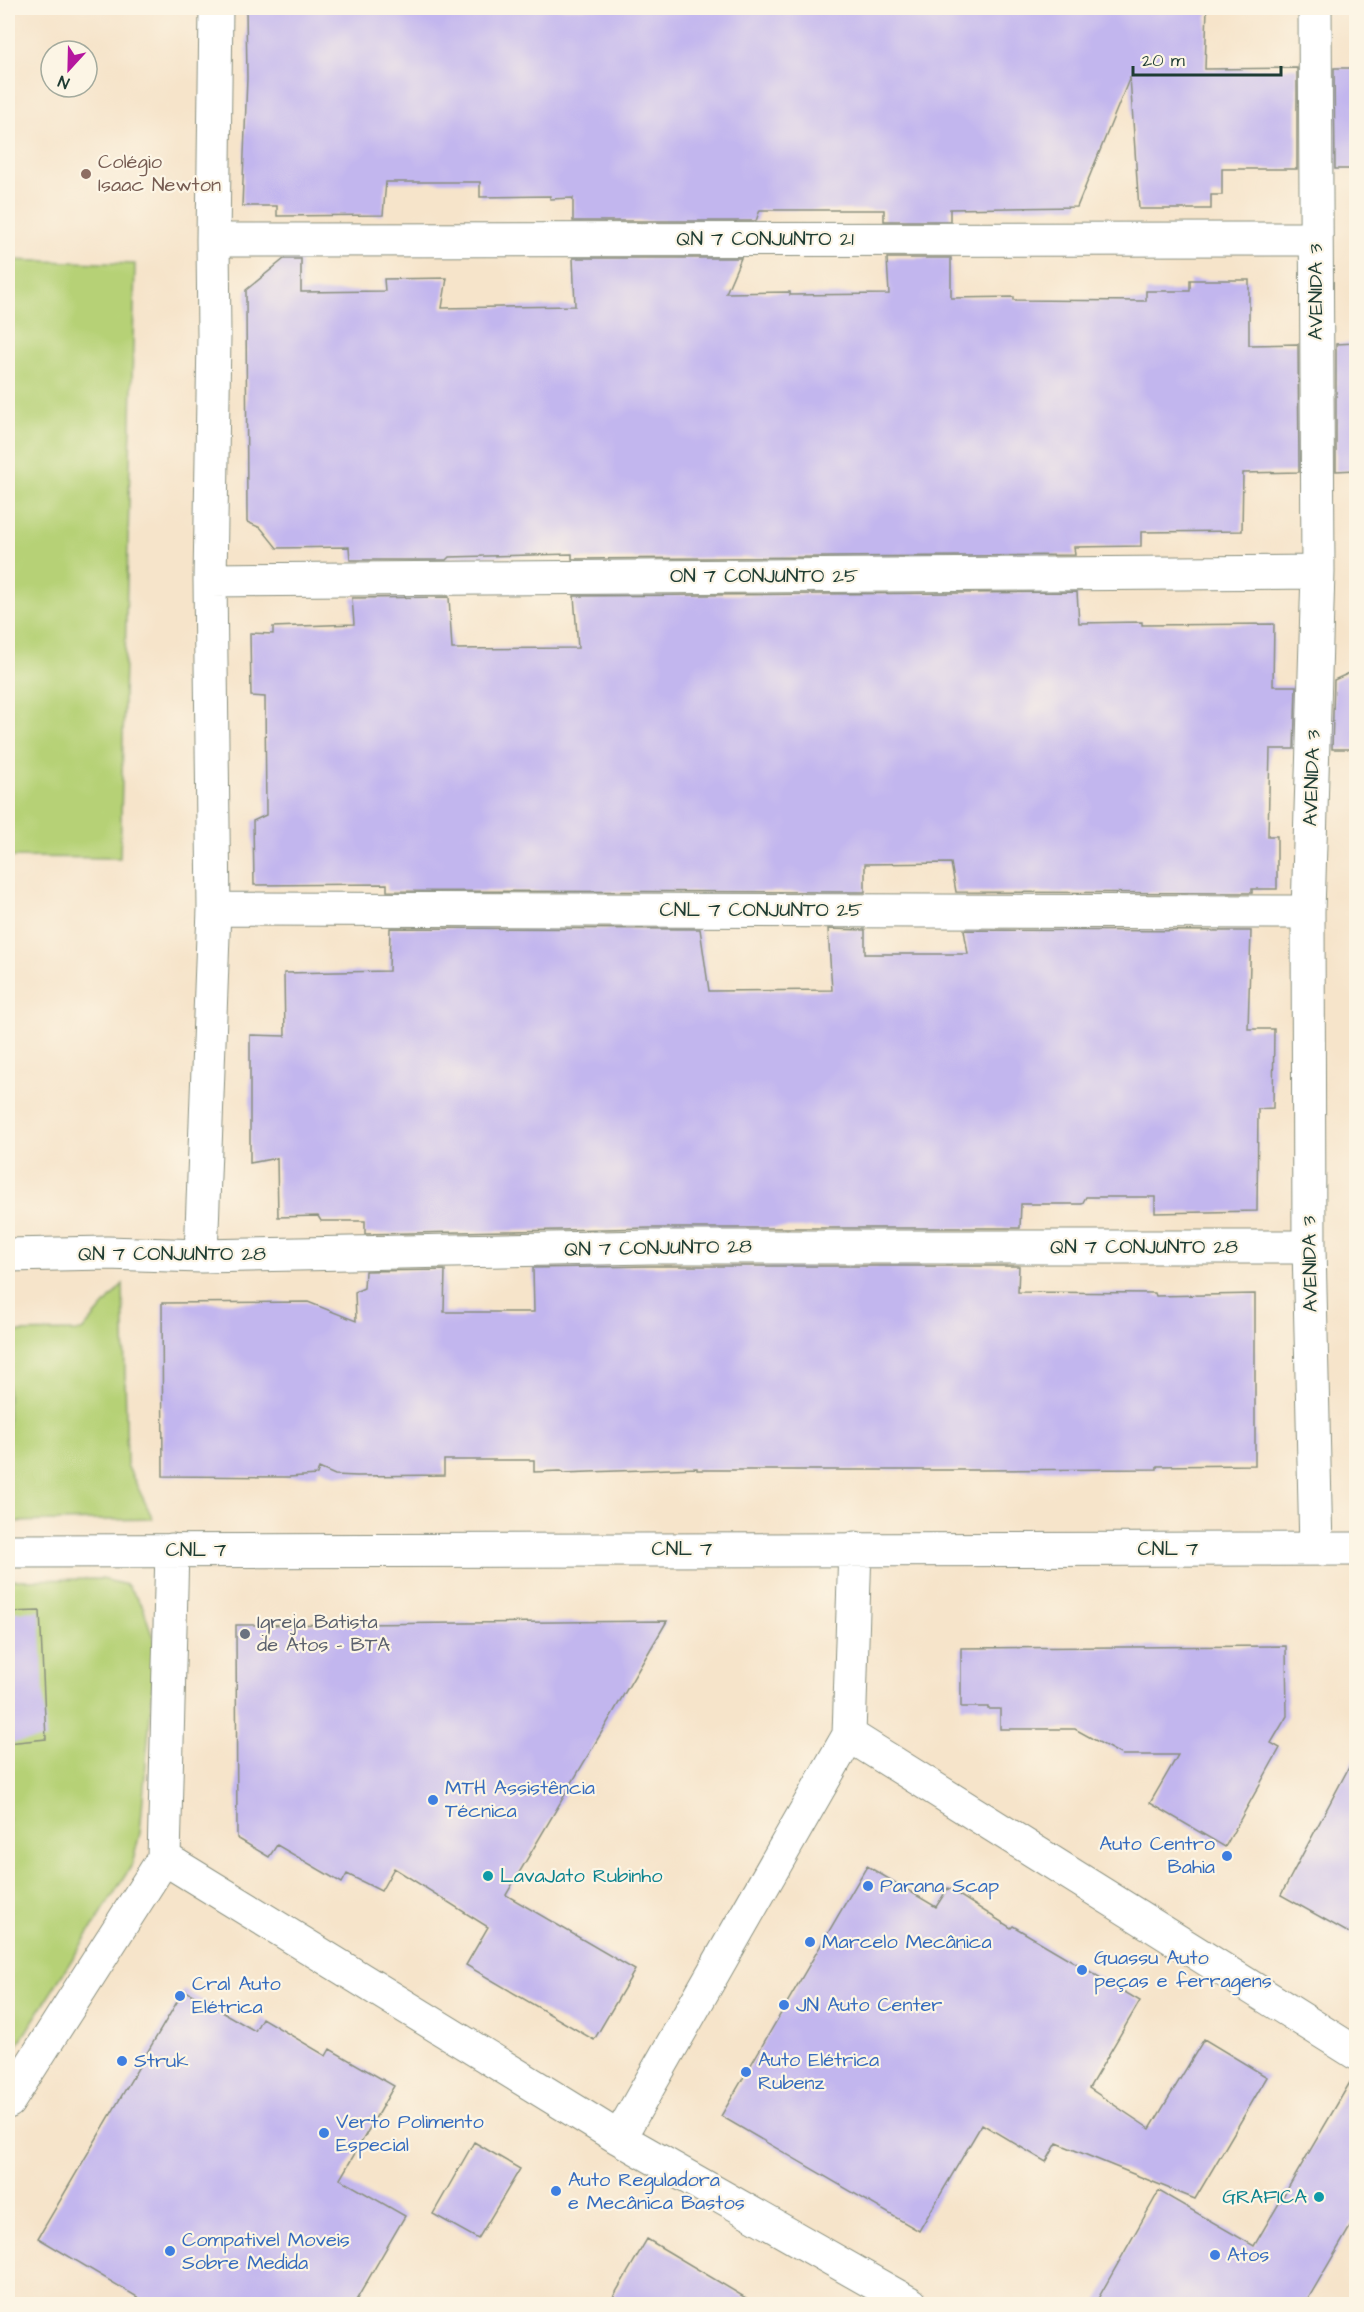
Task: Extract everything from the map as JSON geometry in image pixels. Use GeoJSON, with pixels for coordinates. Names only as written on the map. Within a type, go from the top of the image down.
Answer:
{"type":"FeatureCollection","features":[{"type":"Feature","properties":{"kind":"street"},"geometry":{"type":"LineString","coordinates":[[201,1256],[214,909],[210,580],[216,8]]}},
{"type":"Feature","properties":{"kind":"street","name":"AVENIDA 3"},"geometry":{"type":"LineString","coordinates":[[1315,8],[1318,572],[1308,912],[1309,1247],[1316,1549]]}},
{"type":"Feature","properties":{"kind":"street","name":"QN 7 CONJUNTO 21"},"geometry":{"type":"LineString","coordinates":[[213,240],[1316,238]]}},
{"type":"Feature","properties":{"kind":"street","name":"ON 7 CONJUNTO 25"},"geometry":{"type":"LineString","coordinates":[[210,580],[1318,572]]}},
{"type":"Feature","properties":{"kind":"street","name":"CNL 7 CONJUNTO 25"},"geometry":{"type":"LineString","coordinates":[[214,909],[1308,912]]}},
{"type":"Feature","properties":{"kind":"street","name":"QN 7 CONJUNTO 28"},"geometry":{"type":"LineString","coordinates":[[8,1255],[107,1253],[201,1256],[650,1247],[1309,1247]]}},
{"type":"Feature","properties":{"kind":"street"},"geometry":{"type":"LineString","coordinates":[[619,2138],[849,1735],[855,1548]]}},
{"type":"Feature","properties":{"kind":"street","name":"CNL 7"},"geometry":{"type":"LineString","coordinates":[[8,1551],[1356,1549]]}},
{"type":"Feature","properties":{"kind":"street"},"geometry":{"type":"LineString","coordinates":[[8,2103],[164,1858],[172,1550]]}},
{"type":"Feature","properties":{"kind":"street"},"geometry":{"type":"LineString","coordinates":[[849,1735],[1356,2053]]}},
{"type":"Feature","properties":{"kind":"street"},"geometry":{"type":"LineString","coordinates":[[164,1858],[619,2138],[911,2304]]}},
{"type":"Feature","properties":{"kind":"green space"},"geometry":{"type":"Polygon","coordinates":[[[8,260],[135,264],[120,858],[8,857],[8,260]]]}},
{"type":"Feature","properties":{"kind":"green space"},"geometry":{"type":"Polygon","coordinates":[[[123,1284],[127,1465],[153,1519],[8,1522],[8,1332],[82,1331],[123,1284]]]}},
{"type":"Feature","properties":{"kind":"green space"},"geometry":{"type":"Polygon","coordinates":[[[102,1579],[127,1585],[143,1607],[156,1647],[140,1833],[132,1865],[8,2060],[8,1580],[102,1579]]]}},
{"type":"Feature","properties":{"kind":"building"},"geometry":{"type":"Polygon","coordinates":[[[246,8],[1207,8],[1205,69],[1297,68],[1297,169],[1222,169],[1222,195],[1211,195],[1211,209],[1139,209],[1130,77],[1077,207],[950,209],[950,221],[884,221],[884,210],[760,210],[756,221],[573,221],[573,198],[480,197],[480,182],[386,182],[383,215],[277,216],[277,206],[242,206],[247,78],[246,8]]]}},
{"type":"Feature","properties":{"kind":"building"},"geometry":{"type":"Polygon","coordinates":[[[1334,68],[1356,68],[1356,169],[1335,169],[1334,68]]]}},
{"type":"Feature","properties":{"kind":"building"},"geometry":{"type":"Polygon","coordinates":[[[573,258],[741,258],[726,293],[889,294],[887,258],[951,258],[951,298],[1014,297],[1014,300],[1146,301],[1146,291],[1190,291],[1190,280],[1249,280],[1249,345],[1298,344],[1299,472],[1243,473],[1242,531],[1141,532],[1141,546],[1074,547],[1075,555],[572,559],[572,554],[449,557],[446,560],[350,560],[349,547],[277,548],[261,528],[247,522],[246,290],[284,259],[301,259],[301,292],[385,291],[384,279],[447,278],[442,308],[575,306],[573,258]]]}},
{"type":"Feature","properties":{"kind":"building"},"geometry":{"type":"Polygon","coordinates":[[[1356,343],[1356,470],[1336,471],[1336,344],[1356,343]]]}},
{"type":"Feature","properties":{"kind":"building"},"geometry":{"type":"Polygon","coordinates":[[[1077,592],[1079,623],[1274,624],[1273,686],[1296,686],[1294,749],[1270,749],[1268,836],[1277,836],[1277,889],[1252,889],[1252,893],[956,892],[951,863],[865,864],[865,892],[387,891],[387,884],[254,885],[253,821],[266,815],[265,697],[251,696],[250,633],[273,634],[273,627],[354,624],[352,598],[449,597],[452,649],[578,648],[574,596],[1077,592]]]}},
{"type":"Feature","properties":{"kind":"building"},"geometry":{"type":"Polygon","coordinates":[[[1356,670],[1356,749],[1332,749],[1334,680],[1356,670]]]}},
{"type":"Feature","properties":{"kind":"building"},"geometry":{"type":"Polygon","coordinates":[[[390,928],[700,929],[709,991],[832,990],[828,929],[865,930],[865,954],[968,954],[964,930],[1251,931],[1248,1029],[1274,1029],[1273,1108],[1258,1109],[1257,1211],[1155,1213],[1155,1197],[1086,1197],[1082,1204],[1021,1204],[1020,1228],[650,1228],[365,1234],[365,1221],[321,1221],[318,1216],[278,1217],[277,1158],[250,1163],[250,1035],[285,1036],[284,973],[389,971],[390,928]]]}},
{"type":"Feature","properties":{"kind":"building"},"geometry":{"type":"Polygon","coordinates":[[[1019,1266],[1018,1292],[1155,1293],[1156,1296],[1255,1294],[1255,1465],[1157,1466],[1157,1469],[978,1470],[697,1470],[697,1468],[563,1473],[561,1471],[534,1472],[534,1460],[444,1460],[444,1475],[335,1475],[319,1468],[317,1475],[289,1477],[163,1476],[162,1303],[308,1302],[356,1321],[355,1292],[364,1288],[365,1271],[445,1270],[444,1312],[534,1312],[533,1268],[1019,1266]]]}},
{"type":"Feature","properties":{"kind":"building"},"geometry":{"type":"Polygon","coordinates":[[[40,1611],[46,1739],[8,1743],[8,1612],[40,1611]]]}},
{"type":"Feature","properties":{"kind":"building"},"geometry":{"type":"Polygon","coordinates":[[[667,1621],[506,1895],[635,1970],[594,2040],[466,1965],[488,1927],[394,1868],[381,1891],[347,1874],[342,1883],[277,1845],[269,1857],[237,1838],[236,1625],[667,1621]]]}},
{"type":"Feature","properties":{"kind":"building"},"geometry":{"type":"Polygon","coordinates":[[[1286,1646],[1287,1716],[1271,1743],[1280,1748],[1225,1847],[1150,1803],[1178,1755],[1122,1755],[1075,1729],[1000,1729],[1000,1709],[961,1707],[961,1648],[1286,1646]]]}},
{"type":"Feature","properties":{"kind":"building"},"geometry":{"type":"Polygon","coordinates":[[[1356,1754],[1356,1937],[1281,1895],[1356,1754]]]}},
{"type":"Feature","properties":{"kind":"building"},"geometry":{"type":"Polygon","coordinates":[[[867,1866],[936,1907],[948,1888],[1011,1928],[1013,1926],[1140,2001],[1089,2088],[1150,2129],[1204,2039],[1267,2077],[1195,2199],[1057,2143],[1046,2162],[982,2124],[919,2231],[721,2116],[867,1866]]]}},
{"type":"Feature","properties":{"kind":"building"},"geometry":{"type":"Polygon","coordinates":[[[184,1990],[255,2031],[262,2018],[326,2056],[330,2049],[394,2086],[340,2179],[405,2216],[354,2304],[149,2304],[38,2238],[184,1990]]]}},
{"type":"Feature","properties":{"kind":"building"},"geometry":{"type":"Polygon","coordinates":[[[1356,2072],[1356,2217],[1305,2304],[1095,2304],[1159,2191],[1254,2246],[1356,2072]]]}},
{"type":"Feature","properties":{"kind":"building"},"geometry":{"type":"Polygon","coordinates":[[[474,2142],[520,2169],[478,2239],[433,2214],[474,2142]]]}},
{"type":"Feature","properties":{"kind":"building"},"geometry":{"type":"Polygon","coordinates":[[[647,2239],[756,2304],[609,2304],[647,2239]]]}},
{"type":"Feature","properties":{"kind":"place","name":"Colégio Isaac Newton"},"geometry":{"type":"Point","coordinates":[86,174]}},
{"type":"Feature","properties":{"kind":"place","name":"Igreja Batista de Atos - BTA"},"geometry":{"type":"Point","coordinates":[245,1634]}},
{"type":"Feature","properties":{"kind":"place","name":"MTH Assistência Técnica"},"geometry":{"type":"Point","coordinates":[433,1800]}},
{"type":"Feature","properties":{"kind":"place","name":"Auto Centro Bahia"},"geometry":{"type":"Point","coordinates":[1227,1856]}},
{"type":"Feature","properties":{"kind":"place","name":"LavaJato Rubinho"},"geometry":{"type":"Point","coordinates":[488,1876]}},
{"type":"Feature","properties":{"kind":"place","name":"Parana Scap"},"geometry":{"type":"Point","coordinates":[868,1886]}},
{"type":"Feature","properties":{"kind":"place","name":"Marcelo Mecânica"},"geometry":{"type":"Point","coordinates":[810,1942]}},
{"type":"Feature","properties":{"kind":"place","name":"Guassu Auto peças e ferragens"},"geometry":{"type":"Point","coordinates":[1082,1970]}},
{"type":"Feature","properties":{"kind":"place","name":"Cral Auto Elétrica"},"geometry":{"type":"Point","coordinates":[180,1996]}},
{"type":"Feature","properties":{"kind":"place","name":"JN Auto Center"},"geometry":{"type":"Point","coordinates":[784,2005]}},
{"type":"Feature","properties":{"kind":"place","name":"Struk"},"geometry":{"type":"Point","coordinates":[122,2061]}},
{"type":"Feature","properties":{"kind":"place","name":"Auto Elétrica Rubenz"},"geometry":{"type":"Point","coordinates":[746,2072]}},
{"type":"Feature","properties":{"kind":"place","name":"Verto Polimento Especial"},"geometry":{"type":"Point","coordinates":[324,2133]}},
{"type":"Feature","properties":{"kind":"place","name":"Auto Reguladora e Mecânica Bastos"},"geometry":{"type":"Point","coordinates":[556,2191]}},
{"type":"Feature","properties":{"kind":"place","name":"GRAFICA"},"geometry":{"type":"Point","coordinates":[1319,2197]}},
{"type":"Feature","properties":{"kind":"place","name":"Compativel Moveis Sobre Medida"},"geometry":{"type":"Point","coordinates":[170,2251]}},
{"type":"Feature","properties":{"kind":"place","name":"Atos"},"geometry":{"type":"Point","coordinates":[1215,2255]}}]}
